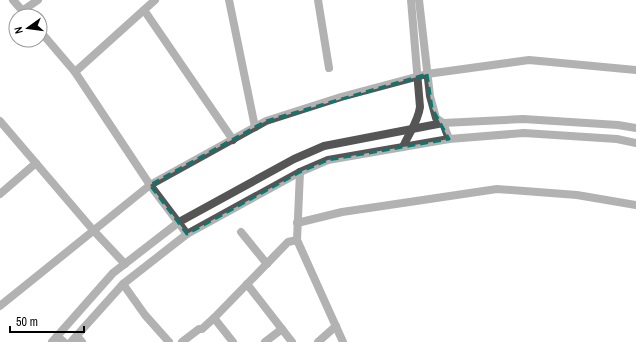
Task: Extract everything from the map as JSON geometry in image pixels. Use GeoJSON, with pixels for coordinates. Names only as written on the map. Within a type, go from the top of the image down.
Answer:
{"type":"FeatureCollection","features":[{"type":"Feature","properties":{"kind":"street"},"geometry":{"type":"LineString","coordinates":[[13,0],[20,8]]}},
{"type":"Feature","properties":{"kind":"street"},"geometry":{"type":"LineString","coordinates":[[30,8],[38,0]]}},
{"type":"Feature","properties":{"kind":"street"},"geometry":{"type":"LineString","coordinates":[[75,72],[155,0]]}},
{"type":"Feature","properties":{"kind":"street"},"geometry":{"type":"LineString","coordinates":[[229,0],[255,127]]}},
{"type":"Feature","properties":{"kind":"street"},"geometry":{"type":"LineString","coordinates":[[318,0],[329,68]]}},
{"type":"Feature","properties":{"kind":"street"},"geometry":{"type":"LineString","coordinates":[[403,147],[411,129],[416,124],[419,112],[418,76],[411,0]]}},
{"type":"Feature","properties":{"kind":"street"},"geometry":{"type":"LineString","coordinates":[[419,0],[432,108],[436,118],[442,123],[449,139]]}},
{"type":"Feature","properties":{"kind":"street"},"geometry":{"type":"LineString","coordinates":[[144,10],[233,140]]}},
{"type":"Feature","properties":{"kind":"street"},"geometry":{"type":"LineString","coordinates":[[48,41],[75,72],[150,186],[187,234]]}},
{"type":"Feature","properties":{"kind":"street"},"geometry":{"type":"LineString","coordinates":[[0,306],[93,230],[150,186],[266,121],[342,97],[418,76],[528,60],[636,70]]}},
{"type":"Feature","properties":{"kind":"street"},"geometry":{"type":"LineString","coordinates":[[64,342],[54,339],[113,273],[179,222],[294,159],[324,146],[442,123],[523,119],[618,124],[636,128]]}},
{"type":"Feature","properties":{"kind":"street"},"geometry":{"type":"LineString","coordinates":[[0,121],[93,230],[125,264]]}},
{"type":"Feature","properties":{"kind":"street"},"geometry":{"type":"LineString","coordinates":[[76,340],[123,284],[187,234],[300,172],[328,160],[449,139],[524,133],[616,139],[636,143]]}},
{"type":"Feature","properties":{"kind":"street"},"geometry":{"type":"LineString","coordinates":[[0,194],[36,163]]}},
{"type":"Feature","properties":{"kind":"street"},"geometry":{"type":"LineString","coordinates":[[300,172],[297,240],[343,342]]}},
{"type":"Feature","properties":{"kind":"street"},"geometry":{"type":"LineString","coordinates":[[297,223],[342,212],[497,189],[577,195],[636,205]]}},
{"type":"Feature","properties":{"kind":"street"},"geometry":{"type":"LineString","coordinates":[[241,232],[267,264]]}},
{"type":"Feature","properties":{"kind":"street"},"geometry":{"type":"LineString","coordinates":[[182,342],[199,329],[202,329],[214,318],[288,242],[297,240]]}},
{"type":"Feature","properties":{"kind":"street"},"geometry":{"type":"LineString","coordinates":[[123,284],[145,315],[169,342]]}},
{"type":"Feature","properties":{"kind":"street"},"geometry":{"type":"LineString","coordinates":[[247,284],[292,342]]}},
{"type":"Feature","properties":{"kind":"street"},"geometry":{"type":"LineString","coordinates":[[214,318],[234,342]]}},
{"type":"Feature","properties":{"kind":"street"},"geometry":{"type":"LineString","coordinates":[[318,342],[336,326]]}},
{"type":"Feature","properties":{"kind":"street"},"geometry":{"type":"LineString","coordinates":[[265,342],[282,329]]}},
{"type":"Feature","properties":{"kind":"highlighted area"},"geometry":{"type":"Polygon","coordinates":[[[427,74],[432,108],[449,139],[328,160],[300,172],[187,234],[150,185],[266,121],[427,74]]]}}]}
